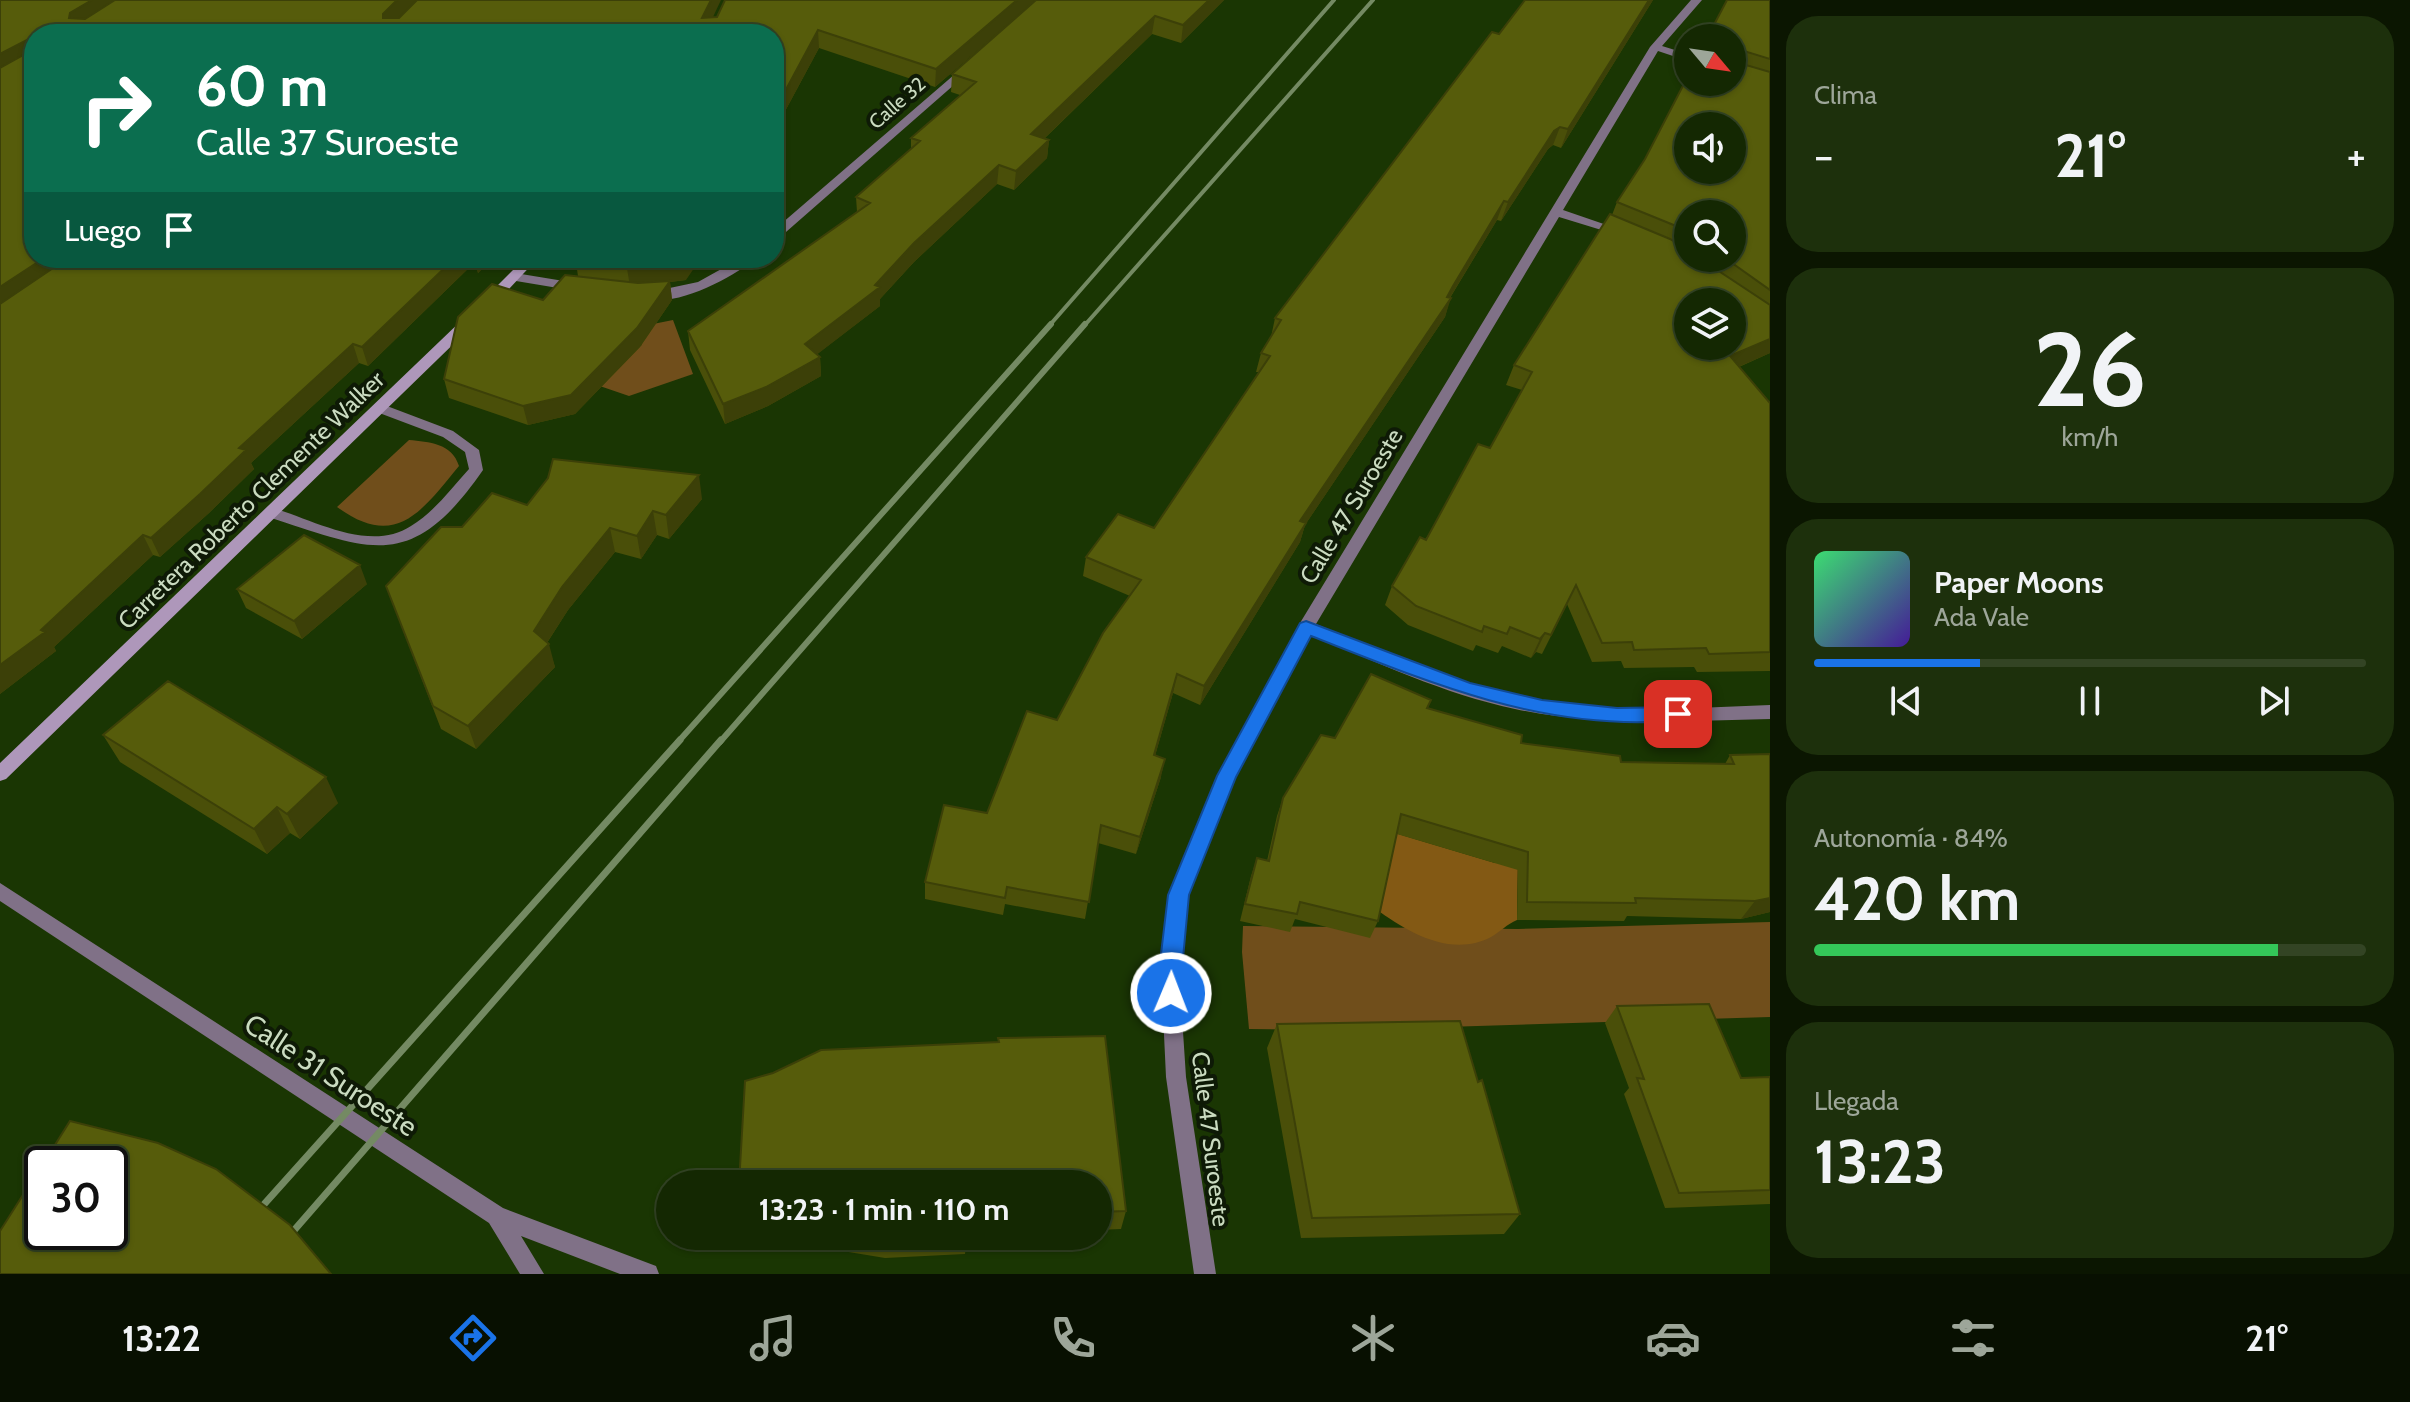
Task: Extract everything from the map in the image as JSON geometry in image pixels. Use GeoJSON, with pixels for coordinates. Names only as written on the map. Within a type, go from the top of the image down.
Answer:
{"type":"FeatureCollection","features":[{"type":"Feature","properties":{"kind":"main road","name":"Carretera Roberto Clemente Walker"},"geometry":{"type":"LineString","coordinates":[[0,774],[523,268]]}},
{"type":"Feature","properties":{"kind":"street","name":"Calle 47 Suroeste"},"geometry":{"type":"LineString","coordinates":[[1205,1274],[1176,1077],[1170,971],[1179,895],[1227,776],[1306,627],[1655,47],[1697,0]]}},
{"type":"Feature","properties":{"kind":"street"},"geometry":{"type":"LineString","coordinates":[[1655,47],[1674,53]]}},
{"type":"Feature","properties":{"kind":"street","name":"Calle 32"},"geometry":{"type":"LineString","coordinates":[[784,227],[976,62]]}},
{"type":"Feature","properties":{"kind":"street"},"geometry":{"type":"LineString","coordinates":[[1554,211],[1630,236]]}},
{"type":"Feature","properties":{"kind":"street"},"geometry":{"type":"LineString","coordinates":[[635,296],[675,295],[714,282],[734,268]]}},
{"type":"Feature","properties":{"kind":"street"},"geometry":{"type":"LineString","coordinates":[[515,277],[590,289]]}},
{"type":"Feature","properties":{"kind":"street"},"geometry":{"type":"LineString","coordinates":[[273,513],[355,538],[389,541],[415,530],[476,470],[472,450],[448,434],[379,408]]}},
{"type":"Feature","properties":{"kind":"street"},"geometry":{"type":"LineString","coordinates":[[1306,627],[1467,690],[1542,708],[1617,716],[1770,712]]}},
{"type":"Feature","properties":{"kind":"street","name":"Calle 31 Suroeste"},"geometry":{"type":"LineString","coordinates":[[0,891],[496,1216],[648,1274]]}},
{"type":"Feature","properties":{"kind":"street"},"geometry":{"type":"LineString","coordinates":[[496,1216],[533,1274]]}},
{"type":"Feature","properties":{"kind":"shaded area"},"geometry":{"type":"Polygon","coordinates":[[[673,320],[693,374],[629,396],[591,383],[623,345],[641,346],[648,325],[673,320]]]}},
{"type":"Feature","properties":{"kind":"shaded area"},"geometry":{"type":"Polygon","coordinates":[[[409,440],[445,448],[456,458],[459,466],[419,511],[392,525],[376,525],[337,507],[409,440]]]}},
{"type":"Feature","properties":{"kind":"shaded area"},"geometry":{"type":"Polygon","coordinates":[[[1388,831],[1495,863],[1518,849],[1517,920],[1491,937],[1461,945],[1430,940],[1388,918],[1376,909],[1388,831]]]}},
{"type":"Feature","properties":{"kind":"shaded area"},"geometry":{"type":"Polygon","coordinates":[[[1770,922],[1770,1017],[1349,1030],[1249,1029],[1242,952],[1243,926],[1518,929],[1770,922]]]}},
{"type":"Feature","properties":{"kind":"building"},"geometry":{"type":"Polygon","coordinates":[[[0,0],[92,0],[70,13],[69,18],[85,19],[115,0],[397,0],[383,14],[383,18],[399,18],[417,0],[711,0],[702,18],[717,17],[725,0],[1017,0],[936,69],[818,30],[784,93],[784,24],[24,24],[24,42],[0,54],[0,0]]]}},
{"type":"Feature","properties":{"kind":"building"},"geometry":{"type":"Polygon","coordinates":[[[1036,0],[1209,0],[1183,25],[1155,16],[1031,134],[1049,140],[1016,171],[999,165],[914,243],[875,285],[880,287],[805,344],[820,357],[766,387],[723,404],[688,331],[778,268],[784,268],[784,263],[870,203],[856,197],[920,141],[911,138],[976,82],[952,74],[1036,0]]]}},
{"type":"Feature","properties":{"kind":"building"},"geometry":{"type":"Polygon","coordinates":[[[1525,0],[1649,0],[1568,129],[1560,127],[1554,131],[1508,202],[1504,201],[1447,297],[1451,298],[1300,521],[1306,523],[1204,686],[1177,674],[1154,755],[1165,759],[1140,837],[1101,825],[1089,902],[1007,887],[1005,898],[925,882],[944,805],[987,813],[1027,711],[1057,720],[1103,633],[1141,580],[1086,557],[1118,514],[1154,528],[1270,356],[1261,353],[1281,320],[1275,318],[1492,32],[1499,34],[1525,0]]]}},
{"type":"Feature","properties":{"kind":"building"},"geometry":{"type":"Polygon","coordinates":[[[1727,0],[1770,0],[1770,59],[1746,52],[1746,24],[1714,24],[1727,0]]]}},
{"type":"Feature","properties":{"kind":"building"},"geometry":{"type":"Polygon","coordinates":[[[24,55],[24,268],[29,268],[0,287],[0,68],[24,55]]]}},
{"type":"Feature","properties":{"kind":"building"},"geometry":{"type":"Polygon","coordinates":[[[1746,65],[1770,72],[1770,290],[1745,272],[1746,200],[1674,200],[1674,225],[1617,202],[1645,159],[1678,96],[1746,96],[1746,65]]]}},
{"type":"Feature","properties":{"kind":"building"},"geometry":{"type":"Polygon","coordinates":[[[1610,214],[1674,241],[1674,272],[1720,272],[1744,288],[1674,288],[1674,360],[1733,360],[1770,403],[1770,652],[1709,654],[1706,648],[1634,650],[1632,642],[1602,643],[1576,585],[1551,635],[1545,633],[1540,639],[1510,627],[1507,634],[1484,626],[1482,632],[1416,606],[1392,586],[1420,537],[1426,540],[1478,444],[1490,448],[1532,372],[1514,365],[1610,214]]]}},
{"type":"Feature","properties":{"kind":"building"},"geometry":{"type":"Polygon","coordinates":[[[53,268],[445,268],[362,347],[353,344],[239,448],[246,450],[151,538],[143,535],[41,630],[45,632],[0,665],[0,304],[53,268]]]}},
{"type":"Feature","properties":{"kind":"building"},"geometry":{"type":"Polygon","coordinates":[[[565,275],[638,283],[670,281],[637,328],[571,395],[523,406],[444,379],[458,317],[492,284],[543,300],[565,275]]]}},
{"type":"Feature","properties":{"kind":"building"},"geometry":{"type":"Polygon","coordinates":[[[1746,289],[1770,305],[1770,339],[1746,349],[1746,289]]]}},
{"type":"Feature","properties":{"kind":"building"},"geometry":{"type":"Polygon","coordinates":[[[553,459],[699,475],[666,515],[653,511],[637,536],[610,528],[562,587],[534,631],[549,644],[468,726],[433,706],[386,586],[441,527],[462,527],[492,493],[527,505],[548,478],[553,459]]]}},
{"type":"Feature","properties":{"kind":"building"},"geometry":{"type":"Polygon","coordinates":[[[304,535],[360,565],[294,621],[237,589],[304,535]]]}},
{"type":"Feature","properties":{"kind":"building"},"geometry":{"type":"Polygon","coordinates":[[[1371,674],[1431,700],[1427,708],[1522,735],[1521,743],[1620,756],[1621,762],[1734,764],[1730,755],[1770,754],[1770,898],[1755,901],[1635,898],[1636,903],[1527,902],[1528,852],[1401,814],[1378,921],[1300,902],[1297,914],[1245,904],[1257,858],[1269,861],[1283,798],[1321,735],[1335,738],[1371,674]]]}},
{"type":"Feature","properties":{"kind":"building"},"geometry":{"type":"Polygon","coordinates":[[[168,681],[326,777],[287,814],[277,807],[254,829],[103,735],[168,681]]]}},
{"type":"Feature","properties":{"kind":"building"},"geometry":{"type":"Polygon","coordinates":[[[1709,1004],[1741,1078],[1770,1077],[1770,1190],[1679,1193],[1637,1078],[1644,1079],[1617,1006],[1709,1004]]]}},
{"type":"Feature","properties":{"kind":"building"},"geometry":{"type":"Polygon","coordinates":[[[1460,1021],[1478,1082],[1482,1080],[1520,1214],[1312,1218],[1277,1024],[1460,1021]]]}},
{"type":"Feature","properties":{"kind":"building"},"geometry":{"type":"Polygon","coordinates":[[[1105,1036],[1126,1211],[1112,1212],[1112,1170],[740,1170],[745,1081],[773,1073],[821,1050],[999,1042],[998,1038],[1105,1036]]]}},
{"type":"Feature","properties":{"kind":"building"},"geometry":{"type":"Polygon","coordinates":[[[70,1121],[158,1143],[216,1169],[290,1225],[331,1274],[0,1274],[0,1231],[24,1193],[24,1250],[128,1250],[128,1146],[54,1146],[70,1121]]]}},
{"type":"Feature","properties":{"kind":"railway"},"geometry":{"type":"LineString","coordinates":[[1049,326],[1334,0]]}},
{"type":"Feature","properties":{"kind":"railway"},"geometry":{"type":"LineString","coordinates":[[1084,326],[1373,0]]}},
{"type":"Feature","properties":{"kind":"railway"},"geometry":{"type":"LineString","coordinates":[[678,742],[1051,324]]}},
{"type":"Feature","properties":{"kind":"railway"},"geometry":{"type":"LineString","coordinates":[[720,742],[1085,324]]}},
{"type":"Feature","properties":{"kind":"railway"},"geometry":{"type":"LineString","coordinates":[[250,1220],[680,740]]}},
{"type":"Feature","properties":{"kind":"railway"},"geometry":{"type":"LineString","coordinates":[[256,1274],[721,740]]}},
{"type":"Feature","properties":{"kind":"route"},"geometry":{"type":"LineString","coordinates":[[1171,993],[1170,971],[1179,895],[1227,776],[1306,627],[1467,690],[1542,708],[1617,716],[1678,714]]}}]}
